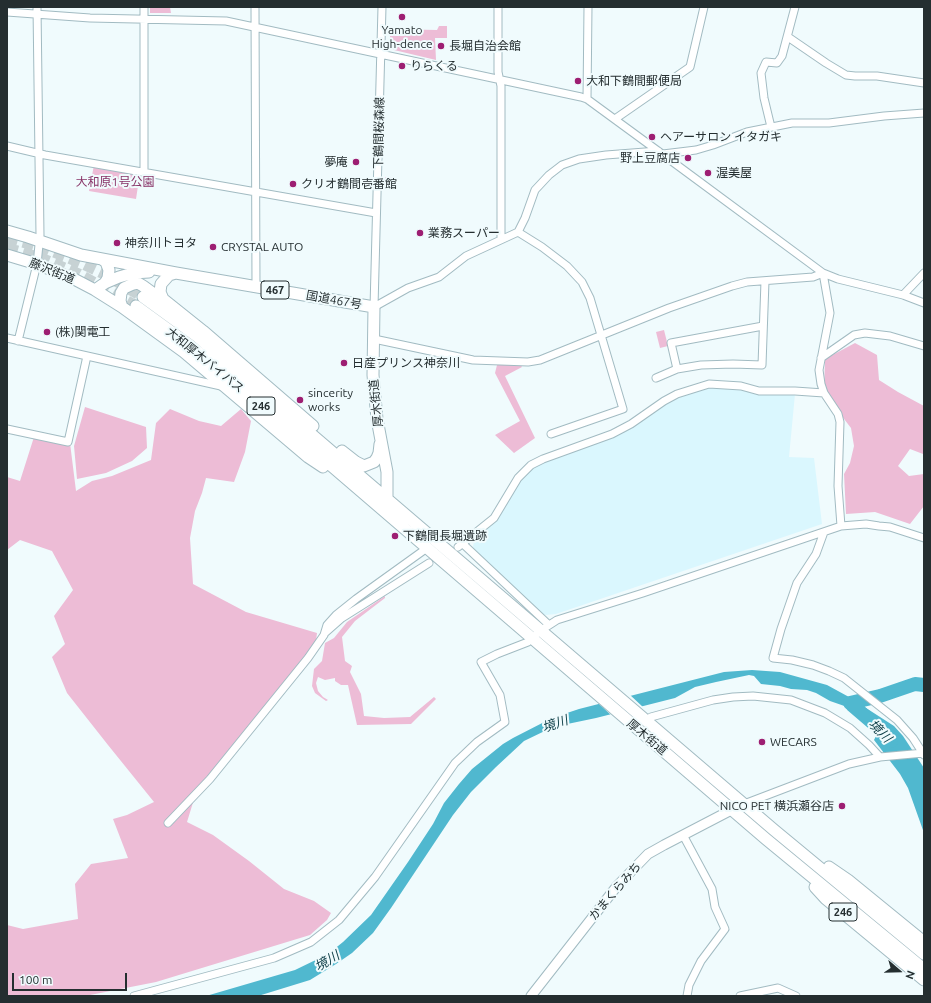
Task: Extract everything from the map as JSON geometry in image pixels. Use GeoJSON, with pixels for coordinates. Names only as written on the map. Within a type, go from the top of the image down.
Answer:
{"type":"FeatureCollection","features":[{"type":"Feature","properties":{"kind":"highway","name":"国道467号"},"geometry":{"type":"LineString","coordinates":[[7,232],[81,255],[374,307]]}},
{"type":"Feature","properties":{"kind":"highway","name":"藤沢街道"},"geometry":{"type":"LineString","coordinates":[[7,255],[55,271],[95,290],[122,307],[173,343],[226,386],[308,457],[358,489]]}},
{"type":"Feature","properties":{"kind":"highway"},"geometry":{"type":"LineString","coordinates":[[102,259],[106,262],[109,270],[108,278],[105,283]]}},
{"type":"Feature","properties":{"kind":"highway","name":"国道467号"},"geometry":{"type":"LineString","coordinates":[[95,290],[105,283],[133,273],[153,271],[176,273]]}},
{"type":"Feature","properties":{"kind":"highway"},"geometry":{"type":"LineString","coordinates":[[168,304],[161,296],[161,284],[169,275],[176,273]]}},
{"type":"Feature","properties":{"kind":"highway"},"geometry":{"type":"LineString","coordinates":[[122,307],[120,296],[124,288],[128,285],[138,283],[168,304]]}},
{"type":"Feature","properties":{"kind":"highway","name":"大和厚木バイパス"},"geometry":{"type":"LineString","coordinates":[[143,297],[198,337],[355,466],[387,499]]}},
{"type":"Feature","properties":{"kind":"highway","name":"246"},"geometry":{"type":"LineString","coordinates":[[168,304],[209,336],[334,449],[355,466]]}},
{"type":"Feature","properties":{"kind":"highway","name":"大和厚木バイパス"},"geometry":{"type":"LineString","coordinates":[[136,306],[202,356],[382,510]]}},
{"type":"Feature","properties":{"kind":"highway","name":"厚木街道"},"geometry":{"type":"LineString","coordinates":[[374,307],[374,400],[387,472],[387,499],[382,510],[427,548],[541,632],[598,695],[766,839],[924,969]]}},
{"type":"Feature","properties":{"kind":"highway"},"geometry":{"type":"LineString","coordinates":[[355,466],[364,466],[374,462],[379,453],[381,441]]}},
{"type":"Feature","properties":{"kind":"highway","name":"厚木街道"},"geometry":{"type":"LineString","coordinates":[[387,499],[610,691],[645,717],[774,830],[924,954]]}},
{"type":"Feature","properties":{"kind":"highway","name":"246"},"geometry":{"type":"LineString","coordinates":[[774,830],[848,880],[924,942]]}},
{"type":"Feature","properties":{"kind":"highway","name":"246"},"geometry":{"type":"LineString","coordinates":[[766,839],[826,898],[924,980]]}},
{"type":"Feature","properties":{"kind":"main road","name":"かまくらみち"},"geometry":{"type":"LineString","coordinates":[[531,996],[605,901],[631,870],[648,854],[664,844],[744,804]]}},
{"type":"Feature","properties":{"kind":"street"},"geometry":{"type":"LineString","coordinates":[[144,7],[144,172]]}},
{"type":"Feature","properties":{"kind":"street"},"geometry":{"type":"LineString","coordinates":[[255,7],[256,287]]}},
{"type":"Feature","properties":{"kind":"street","name":"下鶴間桜森線"},"geometry":{"type":"LineString","coordinates":[[374,307],[382,7]]}},
{"type":"Feature","properties":{"kind":"street"},"geometry":{"type":"LineString","coordinates":[[498,7],[501,239]]}},
{"type":"Feature","properties":{"kind":"street"},"geometry":{"type":"LineString","coordinates":[[587,99],[588,7]]}},
{"type":"Feature","properties":{"kind":"street"},"geometry":{"type":"LineString","coordinates":[[615,119],[690,67],[704,7]]}},
{"type":"Feature","properties":{"kind":"street"},"geometry":{"type":"LineString","coordinates":[[771,127],[764,98],[761,72],[766,62],[777,63],[782,56],[795,7]]}},
{"type":"Feature","properties":{"kind":"street"},"geometry":{"type":"LineString","coordinates":[[18,341],[37,264],[39,241],[37,10]]}},
{"type":"Feature","properties":{"kind":"street"},"geometry":{"type":"LineString","coordinates":[[7,12],[37,10],[90,18],[226,21],[587,99],[823,273],[838,279],[903,294],[924,303]]}},
{"type":"Feature","properties":{"kind":"street"},"geometry":{"type":"LineString","coordinates":[[788,37],[826,64],[846,74],[855,76],[877,76],[924,83]]}},
{"type":"Feature","properties":{"kind":"street"},"geometry":{"type":"LineString","coordinates":[[374,307],[408,288],[439,277],[466,256],[518,232],[525,218],[535,190],[549,175],[562,165],[579,159],[696,150],[747,132],[792,123],[829,123],[884,116],[924,113]]}},
{"type":"Feature","properties":{"kind":"street"},"geometry":{"type":"LineString","coordinates":[[7,146],[39,154],[256,191],[376,214]]}},
{"type":"Feature","properties":{"kind":"street"},"geometry":{"type":"LineString","coordinates":[[518,232],[542,247],[567,266],[582,282],[590,298],[623,409],[551,434]]}},
{"type":"Feature","properties":{"kind":"street"},"geometry":{"type":"LineString","coordinates":[[374,339],[473,360],[528,362],[540,360],[669,308],[732,286],[747,282],[765,280],[813,277],[823,273]]}},
{"type":"Feature","properties":{"kind":"street"},"geometry":{"type":"LineString","coordinates":[[823,273],[830,313],[819,370],[824,393],[838,414],[840,422],[838,486],[841,526]]}},
{"type":"Feature","properties":{"kind":"street"},"geometry":{"type":"LineString","coordinates":[[903,294],[924,273]]}},
{"type":"Feature","properties":{"kind":"street"},"geometry":{"type":"LineString","coordinates":[[656,378],[677,369],[701,365],[762,365],[762,326],[765,312],[765,280]]}},
{"type":"Feature","properties":{"kind":"street"},"geometry":{"type":"LineString","coordinates":[[677,369],[671,343],[762,326]]}},
{"type":"Feature","properties":{"kind":"street"},"geometry":{"type":"LineString","coordinates":[[821,358],[854,335],[865,333],[890,336],[924,346]]}},
{"type":"Feature","properties":{"kind":"street"},"geometry":{"type":"LineString","coordinates":[[7,338],[226,386]]}},
{"type":"Feature","properties":{"kind":"street"},"geometry":{"type":"LineString","coordinates":[[7,428],[68,442],[87,356]]}},
{"type":"Feature","properties":{"kind":"street"},"geometry":{"type":"LineString","coordinates":[[541,632],[460,545],[494,518],[518,478],[531,465],[543,459],[612,434],[631,424],[664,401],[677,394],[709,384],[741,386],[759,391],[824,393]]}},
{"type":"Feature","properties":{"kind":"street"},"geometry":{"type":"LineString","coordinates":[[134,996],[274,958],[310,942],[339,920],[375,877],[455,763],[477,742],[505,722],[500,695],[481,662],[541,632],[557,620],[650,591],[841,526],[866,524],[890,527],[924,538]]}},
{"type":"Feature","properties":{"kind":"street"},"geometry":{"type":"LineString","coordinates":[[824,532],[816,554],[797,583],[781,628],[773,658],[792,660],[829,671],[844,678],[890,713],[905,728],[923,754]]}},
{"type":"Feature","properties":{"kind":"street"},"geometry":{"type":"LineString","coordinates":[[324,635],[327,625],[336,615],[427,548]]}},
{"type":"Feature","properties":{"kind":"street"},"geometry":{"type":"LineString","coordinates":[[168,823],[210,779],[308,658],[324,635],[342,618],[429,563]]}},
{"type":"Feature","properties":{"kind":"street"},"geometry":{"type":"LineString","coordinates":[[645,717],[713,700],[733,697],[753,696],[791,700],[825,713],[850,728],[881,757]]}},
{"type":"Feature","properties":{"kind":"street"},"geometry":{"type":"LineString","coordinates":[[744,804],[839,767],[859,761],[881,757],[923,754]]}},
{"type":"Feature","properties":{"kind":"street"},"geometry":{"type":"LineString","coordinates":[[683,835],[712,889],[715,907],[725,929],[701,961],[689,985],[687,996]]}},
{"type":"Feature","properties":{"kind":"street"},"geometry":{"type":"LineString","coordinates":[[740,996],[778,988],[796,996]]}},
{"type":"Feature","properties":{"kind":"shaded area"},"geometry":{"type":"Polygon","coordinates":[[[708,387],[725,387],[772,395],[795,394],[789,457],[814,458],[822,524],[556,614],[546,615],[537,612],[474,550],[473,546],[475,538],[500,516],[518,483],[532,468],[546,460],[609,437],[665,403],[708,387]]]}},
{"type":"Feature","properties":{"kind":"green space"},"geometry":{"type":"Polygon","coordinates":[[[150,7],[170,7],[171,13],[150,13],[150,7]]]}},
{"type":"Feature","properties":{"kind":"green space"},"geometry":{"type":"Polygon","coordinates":[[[439,26],[447,26],[447,38],[435,38],[436,60],[394,50],[390,47],[390,29],[437,30],[439,26]]]}},
{"type":"Feature","properties":{"kind":"green space","name":"大和原1号公園"},"geometry":{"type":"Polygon","coordinates":[[[94,165],[140,173],[136,199],[89,191],[94,165]]]}},
{"type":"Feature","properties":{"kind":"green space"},"geometry":{"type":"Polygon","coordinates":[[[385,177],[393,177],[393,188],[386,188],[385,177]]]}},
{"type":"Feature","properties":{"kind":"green space"},"geometry":{"type":"Polygon","coordinates":[[[664,330],[668,346],[660,348],[656,332],[664,330]]]}},
{"type":"Feature","properties":{"kind":"green space"},"geometry":{"type":"Polygon","coordinates":[[[855,343],[877,355],[879,380],[924,406],[924,453],[923,454],[910,449],[898,466],[909,476],[924,474],[924,506],[910,524],[875,512],[846,514],[844,474],[850,463],[854,446],[851,428],[824,393],[825,359],[855,343]]]}},
{"type":"Feature","properties":{"kind":"green space"},"geometry":{"type":"Polygon","coordinates":[[[520,364],[522,367],[505,376],[535,438],[514,453],[495,435],[520,421],[495,373],[497,365],[520,364]]]}},
{"type":"Feature","properties":{"kind":"green space"},"geometry":{"type":"Polygon","coordinates":[[[85,407],[146,427],[147,448],[132,461],[106,473],[77,479],[74,446],[85,407]]]}},
{"type":"Feature","properties":{"kind":"green space"},"geometry":{"type":"Polygon","coordinates":[[[170,409],[199,421],[221,426],[241,409],[251,421],[245,452],[234,482],[206,478],[195,511],[190,538],[193,584],[246,612],[317,633],[315,649],[195,796],[187,822],[213,835],[284,889],[314,901],[331,913],[327,920],[310,935],[156,982],[85,996],[7,996],[7,925],[23,929],[78,919],[75,884],[91,864],[128,858],[113,819],[127,815],[154,802],[67,693],[52,657],[65,644],[54,616],[73,590],[52,551],[20,540],[7,550],[7,477],[20,481],[34,437],[70,443],[76,491],[92,481],[112,476],[151,460],[156,423],[170,409]]]}},
{"type":"Feature","properties":{"kind":"green space"},"geometry":{"type":"Polygon","coordinates":[[[385,596],[385,598],[355,621],[342,637],[345,661],[352,666],[350,672],[361,694],[364,716],[384,718],[410,717],[434,697],[436,699],[411,724],[357,725],[348,685],[341,685],[335,681],[335,678],[325,680],[318,677],[316,683],[318,691],[328,700],[326,701],[315,693],[312,686],[314,669],[322,661],[325,643],[334,638],[347,622],[385,596]]]}},
{"type":"Feature","properties":{"kind":"water"},"geometry":{"type":"Polygon","coordinates":[[[752,670],[780,672],[827,685],[849,697],[894,726],[903,736],[924,768],[924,833],[908,788],[900,774],[874,740],[877,734],[878,724],[853,709],[830,701],[816,693],[807,690],[761,684],[754,676],[749,675],[716,682],[695,687],[675,698],[553,727],[524,741],[471,792],[453,815],[373,933],[352,953],[310,980],[258,996],[206,996],[295,970],[328,954],[343,942],[371,915],[433,824],[444,803],[459,784],[472,769],[503,744],[513,738],[552,718],[579,709],[724,672],[752,670]]]}},
{"type":"Feature","properties":{"kind":"pier"},"geometry":{"type":"Polygon","coordinates":[[[629,694],[644,708],[612,716],[597,702],[629,694]]]}},
{"type":"Feature","properties":{"kind":"waterway"},"geometry":{"type":"LineString","coordinates":[[850,703],[880,696],[915,684],[924,685]]}},
{"type":"Feature","properties":{"kind":"waterway","name":"境川"},"geometry":{"type":"LineString","coordinates":[[852,705],[880,729],[891,741]]}},
{"type":"Feature","properties":{"kind":"tunnel"},"geometry":{"type":"LineString","coordinates":[[7,238],[44,248],[83,264],[102,273],[143,297]]}},
{"type":"Feature","properties":{"kind":"tunnel"},"geometry":{"type":"LineString","coordinates":[[7,248],[41,258],[79,274],[136,306]]}},
{"type":"Feature","properties":{"kind":"place","name":"Yamato High-dence"},"geometry":{"type":"Point","coordinates":[402,17]}},
{"type":"Feature","properties":{"kind":"place","name":"長堀自治会館"},"geometry":{"type":"Point","coordinates":[441,46]}},
{"type":"Feature","properties":{"kind":"place","name":"りらくる"},"geometry":{"type":"Point","coordinates":[402,66]}},
{"type":"Feature","properties":{"kind":"place","name":"大和下鶴間郵便局"},"geometry":{"type":"Point","coordinates":[578,81]}},
{"type":"Feature","properties":{"kind":"place","name":"ヘアーサロン イタガキ"},"geometry":{"type":"Point","coordinates":[652,137]}},
{"type":"Feature","properties":{"kind":"place","name":"野上豆腐店"},"geometry":{"type":"Point","coordinates":[688,158]}},
{"type":"Feature","properties":{"kind":"place","name":"夢庵"},"geometry":{"type":"Point","coordinates":[356,162]}},
{"type":"Feature","properties":{"kind":"place","name":"渥美屋"},"geometry":{"type":"Point","coordinates":[708,173]}},
{"type":"Feature","properties":{"kind":"place","name":"クリオ鶴間壱番館"},"geometry":{"type":"Point","coordinates":[293,184]}},
{"type":"Feature","properties":{"kind":"place","name":"業務スーパー"},"geometry":{"type":"Point","coordinates":[420,233]}},
{"type":"Feature","properties":{"kind":"place","name":"神奈川トヨタ"},"geometry":{"type":"Point","coordinates":[117,243]}},
{"type":"Feature","properties":{"kind":"place","name":"CRYSTAL AUTO"},"geometry":{"type":"Point","coordinates":[213,247]}},
{"type":"Feature","properties":{"kind":"place","name":"(株)関電工"},"geometry":{"type":"Point","coordinates":[47,332]}},
{"type":"Feature","properties":{"kind":"place","name":"日産プリンス神奈川"},"geometry":{"type":"Point","coordinates":[344,363]}},
{"type":"Feature","properties":{"kind":"place","name":"sincerity works"},"geometry":{"type":"Point","coordinates":[300,400]}},
{"type":"Feature","properties":{"kind":"place","name":"下鶴間長堀遺跡"},"geometry":{"type":"Point","coordinates":[395,536]}},
{"type":"Feature","properties":{"kind":"place","name":"WECARS"},"geometry":{"type":"Point","coordinates":[762,742]}},
{"type":"Feature","properties":{"kind":"place","name":"NICO PET 横浜瀬谷店"},"geometry":{"type":"Point","coordinates":[842,806]}}]}
